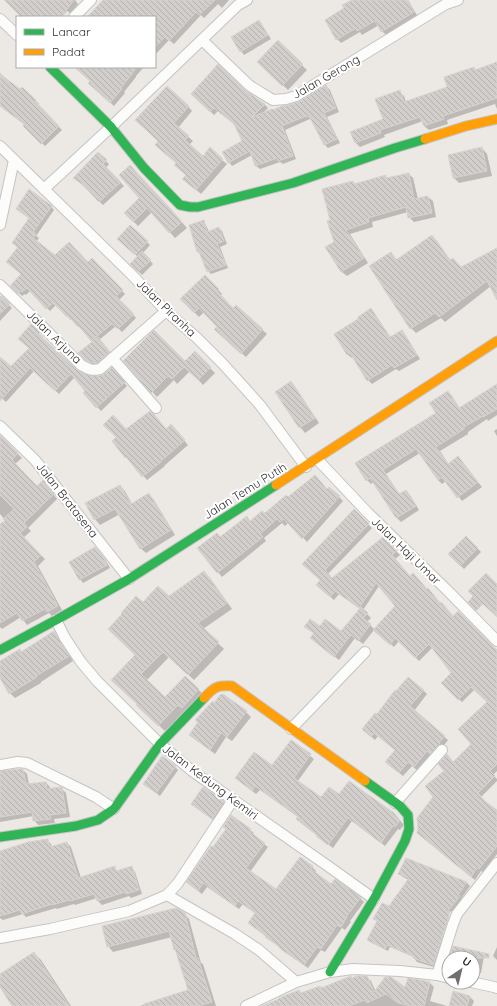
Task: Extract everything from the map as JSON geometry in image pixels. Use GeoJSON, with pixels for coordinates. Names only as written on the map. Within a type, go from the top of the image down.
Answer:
{"type":"FeatureCollection","features":[{"type":"Feature","properties":{"kind":"street"},"geometry":{"type":"LineString","coordinates":[[75,16],[91,0]]}},
{"type":"Feature","properties":{"kind":"street"},"geometry":{"type":"LineString","coordinates":[[44,189],[238,5],[247,0]]}},
{"type":"Feature","properties":{"kind":"street","name":"Jalan Gerong"},"geometry":{"type":"LineString","coordinates":[[202,40],[250,86],[273,100],[286,99],[296,96],[446,4],[458,0]]}},
{"type":"Feature","properties":{"kind":"street"},"geometry":{"type":"LineString","coordinates":[[0,19],[16,34]]}},
{"type":"Feature","properties":{"kind":"street"},"geometry":{"type":"LineString","coordinates":[[51,68],[111,127],[144,168],[180,205],[190,208],[205,206],[293,183],[395,148],[466,126],[497,119]]}},
{"type":"Feature","properties":{"kind":"street","name":"Jalan Piranha"},"geometry":{"type":"LineString","coordinates":[[0,146],[131,274],[166,311],[197,338],[223,364],[260,405],[306,467]]}},
{"type":"Feature","properties":{"kind":"street"},"geometry":{"type":"LineString","coordinates":[[0,225],[14,160]]}},
{"type":"Feature","properties":{"kind":"street","name":"Jalan Arjuna"},"geometry":{"type":"LineString","coordinates":[[0,285],[81,364],[88,369],[94,370],[100,368],[166,311]]}},
{"type":"Feature","properties":{"kind":"street","name":"Jalan Temu Putih"},"geometry":{"type":"LineString","coordinates":[[0,650],[129,579],[306,467],[497,341]]}},
{"type":"Feature","properties":{"kind":"street"},"geometry":{"type":"LineString","coordinates":[[112,358],[156,408]]}},
{"type":"Feature","properties":{"kind":"street","name":"Jalan Bratasena"},"geometry":{"type":"LineString","coordinates":[[0,426],[35,460],[129,579]]}},
{"type":"Feature","properties":{"kind":"street","name":"Jalan Haji Umar"},"geometry":{"type":"LineString","coordinates":[[317,459],[367,512],[497,641]]}},
{"type":"Feature","properties":{"kind":"street","name":"Jalan Kedung Kemiri"},"geometry":{"type":"LineString","coordinates":[[56,620],[65,638],[81,662],[97,681],[160,744],[192,771],[374,899]]}},
{"type":"Feature","properties":{"kind":"street"},"geometry":{"type":"LineString","coordinates":[[291,729],[365,652]]}},
{"type":"Feature","properties":{"kind":"street"},"geometry":{"type":"LineString","coordinates":[[0,837],[76,826],[98,820],[114,809],[160,744],[212,689],[221,685],[232,686],[400,806],[408,815],[409,829],[405,841],[374,899],[330,972]]}},
{"type":"Feature","properties":{"kind":"street"},"geometry":{"type":"LineString","coordinates":[[395,803],[442,750]]}},
{"type":"Feature","properties":{"kind":"street"},"geometry":{"type":"LineString","coordinates":[[0,765],[18,762],[27,763],[96,797],[114,809]]}},
{"type":"Feature","properties":{"kind":"street"},"geometry":{"type":"LineString","coordinates":[[0,938],[50,929],[129,911],[167,895],[178,883],[234,800]]}},
{"type":"Feature","properties":{"kind":"street"},"geometry":{"type":"LineString","coordinates":[[437,975],[457,914],[497,863]]}},
{"type":"Feature","properties":{"kind":"street"},"geometry":{"type":"LineString","coordinates":[[167,895],[235,934],[258,950],[296,982]]}},
{"type":"Feature","properties":{"kind":"street"},"geometry":{"type":"LineString","coordinates":[[246,1006],[296,982],[330,972],[353,969],[400,971],[441,976]]}},
{"type":"Feature","properties":{"kind":"street"},"geometry":{"type":"LineString","coordinates":[[481,984],[497,988]]}},
{"type":"Feature","properties":{"kind":"building"},"geometry":{"type":"Polygon","coordinates":[[[4,0],[74,0],[62,16],[20,16],[4,0]]]}},
{"type":"Feature","properties":{"kind":"building"},"geometry":{"type":"Polygon","coordinates":[[[103,0],[215,0],[199,15],[196,12],[169,41],[165,37],[156,46],[156,16],[88,16],[103,0]]]}},
{"type":"Feature","properties":{"kind":"building"},"geometry":{"type":"Polygon","coordinates":[[[352,0],[407,0],[414,12],[381,32],[375,21],[357,31],[356,28],[336,40],[325,20],[344,8],[342,5],[352,0]]]}},
{"type":"Feature","properties":{"kind":"building"},"geometry":{"type":"Polygon","coordinates":[[[259,20],[268,35],[240,52],[231,37],[259,20]]]}},
{"type":"Feature","properties":{"kind":"building"},"geometry":{"type":"Polygon","coordinates":[[[278,40],[303,64],[282,86],[257,62],[278,40]]]}},
{"type":"Feature","properties":{"kind":"building"},"geometry":{"type":"Polygon","coordinates":[[[497,62],[497,98],[443,116],[444,119],[424,126],[420,117],[380,130],[381,133],[355,143],[350,132],[383,119],[375,99],[400,90],[404,102],[447,87],[444,77],[474,67],[475,70],[497,62]]]}},
{"type":"Feature","properties":{"kind":"building"},"geometry":{"type":"Polygon","coordinates":[[[218,64],[246,91],[265,104],[252,117],[272,109],[273,110],[298,102],[326,85],[336,108],[324,113],[337,139],[324,145],[309,116],[306,116],[282,126],[293,156],[278,161],[277,158],[255,166],[250,151],[228,163],[222,152],[242,141],[234,124],[214,108],[210,112],[191,94],[218,64]]]}},
{"type":"Feature","properties":{"kind":"building"},"geometry":{"type":"Polygon","coordinates":[[[75,68],[136,68],[121,88],[122,89],[110,103],[88,83],[90,81],[75,68]]]}},
{"type":"Feature","properties":{"kind":"building"},"geometry":{"type":"Polygon","coordinates":[[[0,74],[20,89],[22,87],[36,100],[35,101],[59,126],[41,144],[23,126],[24,124],[0,106],[0,74]]]}},
{"type":"Feature","properties":{"kind":"building"},"geometry":{"type":"Polygon","coordinates":[[[167,86],[189,106],[174,123],[189,136],[185,140],[203,156],[210,147],[223,159],[196,190],[182,179],[186,175],[174,165],[176,163],[155,145],[158,141],[135,120],[167,86]]]}},
{"type":"Feature","properties":{"kind":"building"},"geometry":{"type":"Polygon","coordinates":[[[482,147],[487,171],[453,178],[448,155],[482,147]]]}},
{"type":"Feature","properties":{"kind":"building"},"geometry":{"type":"Polygon","coordinates":[[[98,152],[107,160],[103,164],[121,182],[99,202],[83,185],[73,178],[98,152]]]}},
{"type":"Feature","properties":{"kind":"building"},"geometry":{"type":"Polygon","coordinates":[[[130,165],[182,222],[169,233],[147,208],[133,222],[124,213],[139,198],[119,175],[130,165]]]}},
{"type":"Feature","properties":{"kind":"building"},"geometry":{"type":"Polygon","coordinates":[[[409,173],[414,199],[428,196],[432,213],[408,218],[406,207],[368,218],[369,222],[346,230],[364,258],[341,272],[325,247],[334,242],[327,221],[330,220],[322,189],[353,181],[354,184],[386,175],[386,178],[409,173]]]}},
{"type":"Feature","properties":{"kind":"building"},"geometry":{"type":"Polygon","coordinates":[[[29,189],[52,206],[33,232],[36,234],[33,238],[55,255],[69,242],[88,262],[92,258],[123,290],[116,296],[134,314],[118,329],[112,324],[91,341],[79,326],[78,327],[53,303],[46,309],[27,288],[18,294],[10,286],[21,274],[6,262],[18,247],[12,243],[29,218],[16,209],[29,189]]]}},
{"type":"Feature","properties":{"kind":"building"},"geometry":{"type":"Polygon","coordinates":[[[204,220],[207,232],[219,227],[224,241],[217,244],[226,265],[207,272],[199,252],[197,252],[189,225],[204,220]]]}},
{"type":"Feature","properties":{"kind":"building"},"geometry":{"type":"Polygon","coordinates":[[[130,225],[148,241],[135,255],[117,239],[130,225]]]}},
{"type":"Feature","properties":{"kind":"building"},"geometry":{"type":"Polygon","coordinates":[[[432,235],[450,260],[453,258],[461,267],[497,248],[497,300],[487,281],[439,317],[435,313],[410,329],[369,266],[391,252],[396,260],[432,235]]]}},
{"type":"Feature","properties":{"kind":"building"},"geometry":{"type":"Polygon","coordinates":[[[142,251],[151,260],[138,272],[130,264],[142,251]]]}},
{"type":"Feature","properties":{"kind":"building"},"geometry":{"type":"Polygon","coordinates":[[[205,275],[219,289],[217,291],[233,308],[236,305],[263,329],[241,354],[214,329],[217,327],[199,308],[194,313],[180,299],[205,275]]]}},
{"type":"Feature","properties":{"kind":"building"},"geometry":{"type":"Polygon","coordinates":[[[2,296],[10,304],[0,314],[0,297],[2,296]]]}},
{"type":"Feature","properties":{"kind":"building"},"geometry":{"type":"Polygon","coordinates":[[[371,308],[390,337],[402,330],[417,355],[394,368],[392,365],[367,381],[350,353],[347,355],[334,334],[358,319],[358,317],[371,308]]]}},
{"type":"Feature","properties":{"kind":"building"},"geometry":{"type":"Polygon","coordinates":[[[31,324],[40,333],[39,334],[78,371],[88,375],[97,376],[104,374],[112,367],[125,382],[96,408],[83,393],[85,391],[71,374],[55,391],[30,368],[0,401],[0,357],[11,366],[29,348],[18,339],[31,324]]]}},
{"type":"Feature","properties":{"kind":"building"},"geometry":{"type":"Polygon","coordinates":[[[154,330],[185,361],[195,351],[211,367],[198,380],[184,367],[172,379],[168,376],[151,393],[123,361],[154,330]]]}},
{"type":"Feature","properties":{"kind":"building"},"geometry":{"type":"Polygon","coordinates":[[[98,337],[110,352],[97,363],[91,363],[85,360],[78,353],[98,337]]]}},
{"type":"Feature","properties":{"kind":"building"},"geometry":{"type":"Polygon","coordinates":[[[291,381],[315,418],[299,428],[275,392],[291,381]]]}},
{"type":"Feature","properties":{"kind":"building"},"geometry":{"type":"Polygon","coordinates":[[[497,384],[497,409],[464,427],[464,429],[436,447],[448,464],[458,456],[478,482],[457,498],[442,477],[438,480],[416,449],[383,470],[399,494],[406,490],[416,506],[396,518],[370,478],[366,481],[355,463],[436,413],[429,403],[448,391],[459,408],[497,384]]]}},
{"type":"Feature","properties":{"kind":"building"},"geometry":{"type":"Polygon","coordinates":[[[150,411],[166,429],[171,424],[185,440],[142,477],[112,441],[116,437],[103,425],[113,415],[126,429],[150,411]]]}},
{"type":"Feature","properties":{"kind":"building"},"geometry":{"type":"Polygon","coordinates":[[[0,435],[18,453],[12,460],[37,486],[43,480],[54,494],[24,523],[27,527],[20,533],[41,555],[34,562],[58,606],[47,612],[45,609],[22,621],[17,613],[0,623],[0,524],[5,521],[3,519],[14,509],[0,495],[0,435]]]}},
{"type":"Feature","properties":{"kind":"building"},"geometry":{"type":"Polygon","coordinates":[[[315,475],[327,489],[329,487],[340,496],[302,539],[284,519],[280,522],[277,519],[260,534],[263,537],[217,573],[197,548],[217,533],[220,537],[247,516],[250,521],[262,511],[265,513],[286,495],[288,497],[315,475]]]}},
{"type":"Feature","properties":{"kind":"building"},"geometry":{"type":"Polygon","coordinates":[[[120,485],[131,504],[149,493],[171,530],[140,549],[115,509],[94,520],[85,503],[120,485]]]}},
{"type":"Feature","properties":{"kind":"building"},"geometry":{"type":"Polygon","coordinates":[[[354,509],[369,524],[325,570],[332,578],[383,537],[397,551],[392,555],[410,576],[413,573],[453,616],[458,611],[497,650],[497,764],[490,771],[495,776],[478,793],[486,802],[497,810],[497,846],[471,877],[417,833],[417,818],[433,797],[425,786],[444,771],[438,764],[447,754],[453,762],[471,744],[458,729],[487,702],[471,687],[458,700],[441,683],[451,673],[429,644],[415,658],[395,638],[390,645],[373,630],[395,606],[376,583],[359,608],[335,591],[330,597],[316,585],[320,580],[302,564],[354,509]]]}},
{"type":"Feature","properties":{"kind":"building"},"geometry":{"type":"Polygon","coordinates":[[[466,536],[478,548],[460,566],[448,554],[466,536]]]}},
{"type":"Feature","properties":{"kind":"building"},"geometry":{"type":"Polygon","coordinates":[[[95,547],[102,555],[107,565],[79,580],[69,562],[95,547]]]}},
{"type":"Feature","properties":{"kind":"building"},"geometry":{"type":"Polygon","coordinates":[[[204,571],[227,603],[198,623],[219,642],[188,675],[163,652],[141,674],[165,697],[185,676],[199,689],[182,708],[178,705],[158,726],[111,680],[135,655],[108,629],[136,596],[143,602],[158,586],[169,596],[204,571]]]}},
{"type":"Feature","properties":{"kind":"building"},"geometry":{"type":"Polygon","coordinates":[[[486,573],[497,584],[497,617],[483,604],[476,611],[468,602],[473,596],[468,591],[486,573]]]}},
{"type":"Feature","properties":{"kind":"building"},"geometry":{"type":"Polygon","coordinates":[[[361,607],[368,613],[363,618],[371,624],[358,641],[351,635],[334,657],[310,638],[314,633],[304,627],[310,619],[320,626],[325,619],[341,631],[361,607]]]}},
{"type":"Feature","properties":{"kind":"building"},"geometry":{"type":"Polygon","coordinates":[[[54,631],[69,656],[9,694],[0,678],[0,661],[20,649],[21,652],[54,631]]]}},
{"type":"Feature","properties":{"kind":"building"},"geometry":{"type":"Polygon","coordinates":[[[408,677],[424,690],[410,706],[445,736],[439,743],[440,744],[430,754],[427,751],[414,767],[408,762],[399,773],[385,762],[395,750],[374,733],[371,737],[362,729],[375,713],[377,714],[395,690],[396,691],[408,677]]]}},
{"type":"Feature","properties":{"kind":"building"},"geometry":{"type":"Polygon","coordinates":[[[223,694],[247,711],[227,737],[221,733],[210,750],[189,735],[198,722],[195,720],[213,701],[214,703],[220,695],[223,694]]]}},
{"type":"Feature","properties":{"kind":"building"},"geometry":{"type":"Polygon","coordinates":[[[291,740],[311,754],[294,778],[321,797],[329,787],[339,794],[349,781],[394,813],[399,819],[399,822],[395,827],[393,826],[381,843],[348,818],[328,845],[296,819],[298,816],[255,786],[252,791],[235,778],[254,752],[272,765],[291,740]]]}},
{"type":"Feature","properties":{"kind":"building"},"geometry":{"type":"Polygon","coordinates":[[[162,756],[176,766],[156,793],[143,784],[162,756]]]}},
{"type":"Feature","properties":{"kind":"building"},"geometry":{"type":"Polygon","coordinates":[[[23,769],[26,784],[46,782],[47,789],[62,787],[66,813],[50,815],[51,819],[33,821],[32,812],[0,817],[0,771],[23,769]]]}},
{"type":"Feature","properties":{"kind":"building"},"geometry":{"type":"Polygon","coordinates":[[[203,787],[224,801],[212,819],[191,804],[203,787]]]}},
{"type":"Feature","properties":{"kind":"building"},"geometry":{"type":"Polygon","coordinates":[[[231,815],[251,829],[249,831],[265,843],[246,868],[276,889],[300,857],[313,866],[311,869],[331,884],[335,879],[361,897],[346,917],[341,927],[337,925],[321,949],[317,947],[304,965],[279,948],[280,947],[248,923],[255,913],[238,901],[235,906],[203,883],[198,891],[186,882],[211,846],[213,847],[226,829],[223,827],[231,815]]]}},
{"type":"Feature","properties":{"kind":"building"},"geometry":{"type":"Polygon","coordinates":[[[48,839],[50,847],[67,842],[78,878],[115,866],[116,871],[132,866],[139,890],[126,894],[125,892],[97,901],[94,894],[70,901],[52,904],[22,914],[20,910],[0,916],[0,851],[28,842],[48,839]]]}},
{"type":"Feature","properties":{"kind":"building"},"geometry":{"type":"Polygon","coordinates":[[[406,858],[467,882],[458,895],[460,896],[449,910],[449,916],[433,965],[413,958],[414,956],[387,945],[385,949],[367,940],[377,921],[373,919],[382,903],[389,906],[409,878],[398,874],[406,858]]]}},
{"type":"Feature","properties":{"kind":"building"},"geometry":{"type":"Polygon","coordinates":[[[176,908],[185,913],[196,958],[198,958],[212,1002],[199,1006],[145,1006],[144,1004],[188,990],[169,931],[107,947],[102,926],[176,908]]]}},
{"type":"Feature","properties":{"kind":"building"},"geometry":{"type":"Polygon","coordinates":[[[453,946],[471,950],[452,950],[453,946]]]}},
{"type":"Feature","properties":{"kind":"building"},"geometry":{"type":"Polygon","coordinates":[[[34,952],[69,1006],[12,1006],[0,987],[0,974],[34,952]]]}},
{"type":"Feature","properties":{"kind":"building"},"geometry":{"type":"Polygon","coordinates":[[[481,952],[489,954],[489,958],[481,958],[481,952]]]}},
{"type":"Feature","properties":{"kind":"building"},"geometry":{"type":"Polygon","coordinates":[[[351,976],[352,978],[357,976],[367,976],[374,992],[385,977],[391,977],[405,987],[408,978],[430,982],[424,1006],[411,1006],[398,1003],[386,994],[367,1003],[365,1000],[349,1006],[262,1006],[299,990],[301,993],[320,986],[321,988],[351,976]]]}},
{"type":"Feature","properties":{"kind":"building"},"geometry":{"type":"Polygon","coordinates":[[[453,991],[470,996],[467,1006],[449,1006],[453,991]]]}},
{"type":"Feature","properties":{"kind":"traffic: fast"},"geometry":{"type":"LineString","coordinates":[[51,68],[111,127],[144,168],[180,205],[190,207],[198,207],[293,183],[425,139]]}},
{"type":"Feature","properties":{"kind":"traffic: fast"},"geometry":{"type":"LineString","coordinates":[[0,650],[129,579],[276,485]]}},
{"type":"Feature","properties":{"kind":"traffic: fast"},"geometry":{"type":"LineString","coordinates":[[0,837],[76,826],[98,820],[114,809],[160,744],[204,698]]}},
{"type":"Feature","properties":{"kind":"traffic: fast"},"geometry":{"type":"LineString","coordinates":[[330,972],[374,899],[405,841],[409,829],[408,815],[400,806],[365,781]]}},
{"type":"Feature","properties":{"kind":"traffic: slow"},"geometry":{"type":"LineString","coordinates":[[425,139],[466,126],[497,119]]}},
{"type":"Feature","properties":{"kind":"traffic: slow"},"geometry":{"type":"LineString","coordinates":[[276,485],[497,341]]}},
{"type":"Feature","properties":{"kind":"traffic: slow"},"geometry":{"type":"LineString","coordinates":[[204,698],[210,691],[216,688],[232,686],[365,781]]}}]}
